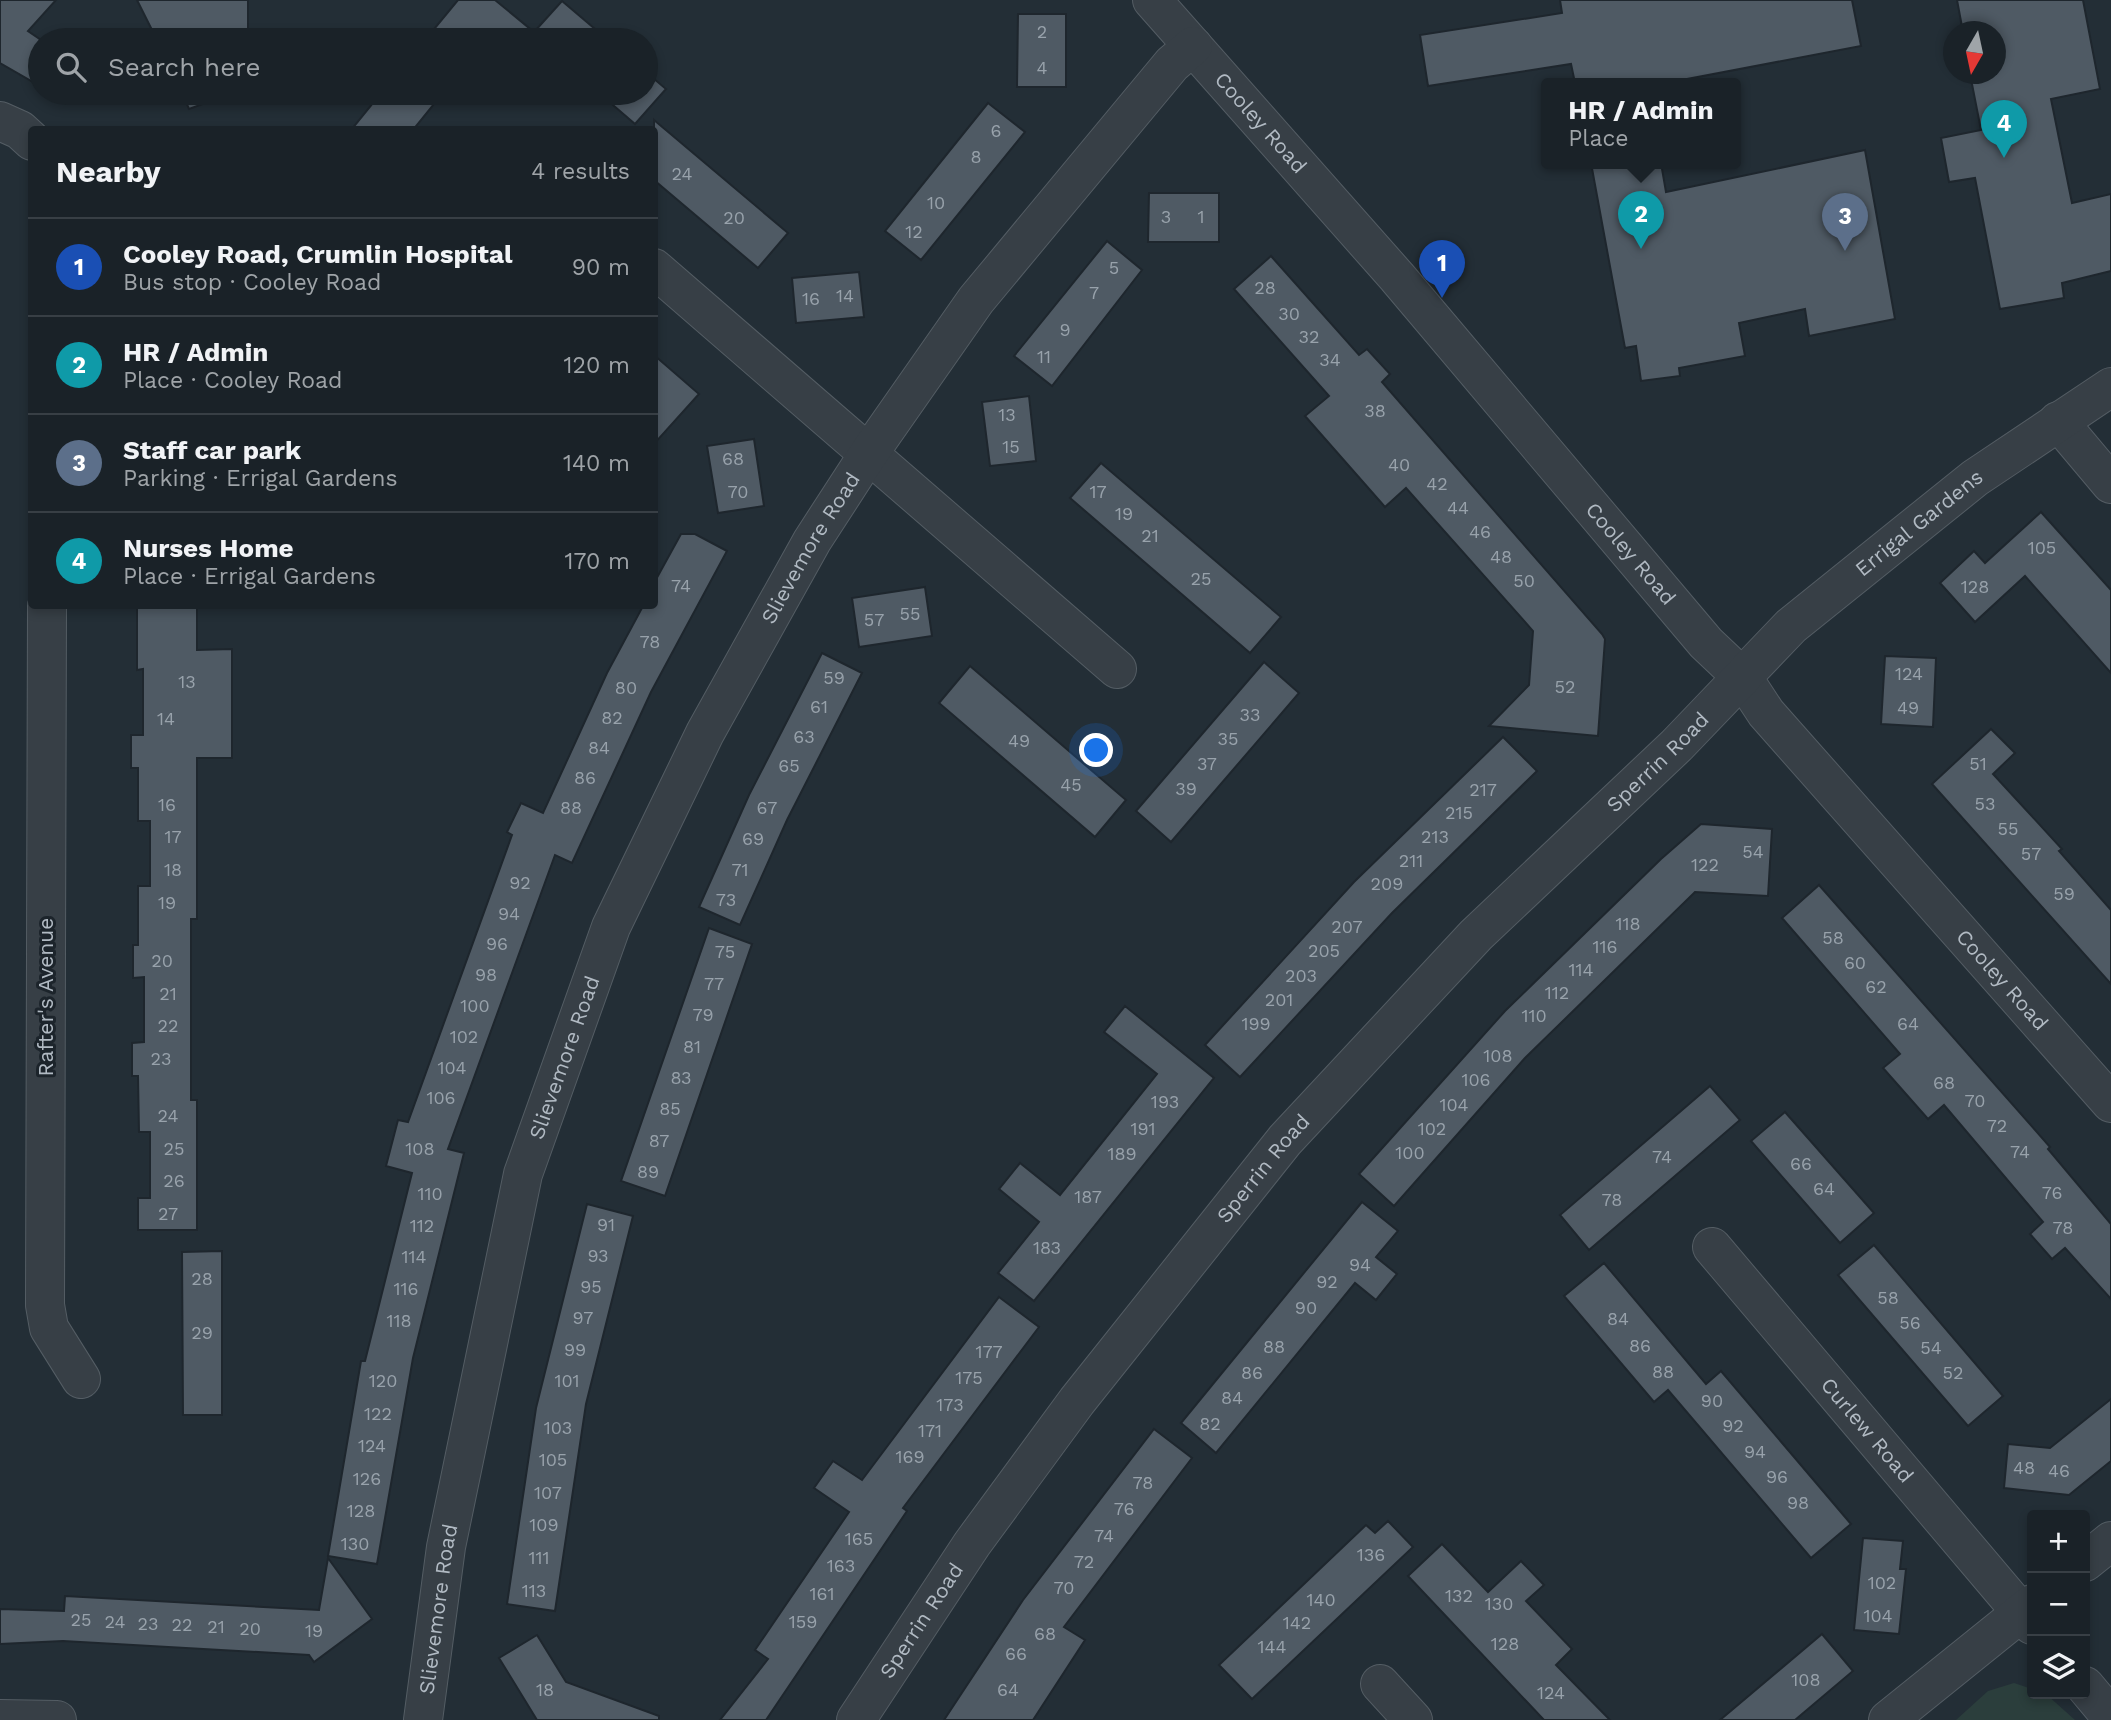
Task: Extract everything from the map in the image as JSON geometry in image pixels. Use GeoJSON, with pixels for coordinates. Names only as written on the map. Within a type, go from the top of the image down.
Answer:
{"type":"FeatureCollection","features":[{"type":"Feature","properties":{"kind":"street","name":"Cooley Road"},"geometry":{"type":"LineString","coordinates":[[1152,0],[1397,277],[1706,643],[1742,678],[1766,713],[2111,1103]]}},
{"type":"Feature","properties":{"kind":"street","name":"Slievemore Road"},"geometry":{"type":"LineString","coordinates":[[423,1720],[446,1547],[527,1161],[611,927],[705,733],[812,541],[869,453],[976,300],[1172,64],[1193,46]]}},
{"type":"Feature","properties":{"kind":"street"},"geometry":{"type":"LineString","coordinates":[[0,121],[20,130],[28,137]]}},
{"type":"Feature","properties":{"kind":"street","name":"Slievemore Road"},"geometry":{"type":"LineString","coordinates":[[658,271],[1117,669]]}},
{"type":"Feature","properties":{"kind":"street","name":"Errigal Gardens"},"geometry":{"type":"LineString","coordinates":[[1742,678],[1791,625],[1975,478],[2111,387]]}},
{"type":"Feature","properties":{"kind":"street"},"geometry":{"type":"LineString","coordinates":[[2058,421],[2111,484]]}},
{"type":"Feature","properties":{"kind":"street","name":"Rafter's Avenue"},"geometry":{"type":"LineString","coordinates":[[47,609],[45,1305],[49,1328],[81,1379]]}},
{"type":"Feature","properties":{"kind":"street","name":"Sperrin Road"},"geometry":{"type":"LineString","coordinates":[[856,1720],[972,1544],[1077,1401],[1285,1140],[1476,935],[1677,745],[1742,678]]}},
{"type":"Feature","properties":{"kind":"street","name":"Curlew Road"},"geometry":{"type":"LineString","coordinates":[[1712,1247],[2027,1612]]}},
{"type":"Feature","properties":{"kind":"street"},"geometry":{"type":"LineString","coordinates":[[2090,1558],[2111,1541]]}},
{"type":"Feature","properties":{"kind":"street","name":"Curlew Road"},"geometry":{"type":"LineString","coordinates":[[1888,1720],[2027,1616]]}},
{"type":"Feature","properties":{"kind":"street"},"geometry":{"type":"LineString","coordinates":[[1380,1684],[1413,1720]]}},
{"type":"Feature","properties":{"kind":"street"},"geometry":{"type":"LineString","coordinates":[[2090,1692],[2111,1717]]}},
{"type":"Feature","properties":{"kind":"street"},"geometry":{"type":"LineString","coordinates":[[0,1719],[57,1720]]}},
{"type":"Feature","properties":{"kind":"green space"},"geometry":{"type":"Polygon","coordinates":[[[2014,1683],[2027,1687],[2027,1699],[2052,1699],[2075,1720],[1956,1720],[1988,1691],[2014,1683]]]}},
{"type":"Feature","properties":{"kind":"building"},"geometry":{"type":"Polygon","coordinates":[[[0,0],[56,0],[28,28],[28,79],[0,63],[0,0]]]}},
{"type":"Feature","properties":{"kind":"building"},"geometry":{"type":"Polygon","coordinates":[[[137,0],[248,0],[248,28],[151,28],[137,0]]]}},
{"type":"Feature","properties":{"kind":"building"},"geometry":{"type":"Polygon","coordinates":[[[458,0],[495,0],[529,28],[435,28],[458,0]]]}},
{"type":"Feature","properties":{"kind":"building"},"geometry":{"type":"Polygon","coordinates":[[[1560,0],[1852,0],[1861,46],[1692,78],[1574,78],[1571,64],[1428,86],[1420,35],[1562,13],[1560,0]]]}},
{"type":"Feature","properties":{"kind":"building"},"geometry":{"type":"Polygon","coordinates":[[[1957,0],[2083,0],[2100,89],[2051,99],[2072,203],[2111,194],[2111,271],[2062,283],[2064,298],[2000,309],[1975,178],[1949,182],[1941,138],[1981,130],[1972,84],[2006,84],[2006,21],[1961,21],[1957,0]]]}},
{"type":"Feature","properties":{"kind":"building"},"geometry":{"type":"Polygon","coordinates":[[[562,1],[594,28],[538,28],[562,1]]]}},
{"type":"Feature","properties":{"kind":"building"},"geometry":{"type":"Polygon","coordinates":[[[1018,14],[1066,14],[1066,87],[1017,87],[1018,14]]]}},
{"type":"Feature","properties":{"kind":"building"},"geometry":{"type":"Polygon","coordinates":[[[658,82],[666,89],[658,98],[658,82]]]}},
{"type":"Feature","properties":{"kind":"building"},"geometry":{"type":"Polygon","coordinates":[[[988,103],[1025,132],[921,260],[885,231],[988,103]]]}},
{"type":"Feature","properties":{"kind":"building"},"geometry":{"type":"Polygon","coordinates":[[[371,105],[433,105],[416,126],[354,126],[371,105]]]}},
{"type":"Feature","properties":{"kind":"building"},"geometry":{"type":"Polygon","coordinates":[[[613,105],[652,105],[635,124],[613,105]]]}},
{"type":"Feature","properties":{"kind":"building"},"geometry":{"type":"Polygon","coordinates":[[[654,120],[788,233],[758,268],[658,183],[658,126],[654,126],[654,120]]]}},
{"type":"Feature","properties":{"kind":"building"},"geometry":{"type":"Polygon","coordinates":[[[1865,150],[1895,319],[1809,336],[1805,309],[1739,323],[1745,356],[1679,368],[1680,376],[1641,381],[1636,346],[1625,348],[1592,169],[1662,169],[1666,192],[1865,150]]]}},
{"type":"Feature","properties":{"kind":"building"},"geometry":{"type":"Polygon","coordinates":[[[1149,193],[1219,193],[1219,242],[1148,242],[1149,193]]]}},
{"type":"Feature","properties":{"kind":"building"},"geometry":{"type":"Polygon","coordinates":[[[1107,241],[1142,270],[1052,386],[1014,356],[1107,241]]]}},
{"type":"Feature","properties":{"kind":"building"},"geometry":{"type":"Polygon","coordinates":[[[1271,256],[1359,355],[1367,349],[1390,374],[1382,382],[1602,634],[1605,639],[1598,736],[1489,726],[1529,685],[1533,631],[1406,488],[1385,507],[1305,416],[1329,396],[1234,289],[1271,256]]]}},
{"type":"Feature","properties":{"kind":"building"},"geometry":{"type":"Polygon","coordinates":[[[859,272],[864,317],[796,323],[792,278],[859,272]]]}},
{"type":"Feature","properties":{"kind":"building"},"geometry":{"type":"Polygon","coordinates":[[[658,358],[699,394],[658,440],[658,358]]]}},
{"type":"Feature","properties":{"kind":"building"},"geometry":{"type":"Polygon","coordinates":[[[1029,396],[1036,461],[990,466],[982,402],[1029,396]]]}},
{"type":"Feature","properties":{"kind":"building"},"geometry":{"type":"Polygon","coordinates":[[[754,439],[764,506],[718,513],[707,446],[754,439]]]}},
{"type":"Feature","properties":{"kind":"building"},"geometry":{"type":"Polygon","coordinates":[[[1101,463],[1281,617],[1250,653],[1070,498],[1101,463]]]}},
{"type":"Feature","properties":{"kind":"building"},"geometry":{"type":"Polygon","coordinates":[[[2041,512],[2111,590],[2111,673],[2025,576],[1975,622],[1940,583],[1974,551],[1985,563],[2041,512]]]}},
{"type":"Feature","properties":{"kind":"building"},"geometry":{"type":"Polygon","coordinates":[[[681,534],[695,534],[727,551],[651,692],[572,863],[555,855],[448,1149],[464,1153],[413,1358],[377,1564],[328,1556],[361,1361],[365,1361],[412,1173],[386,1166],[398,1120],[408,1122],[512,835],[507,832],[521,803],[543,813],[607,673],[641,609],[658,609],[658,576],[681,534]]]}},
{"type":"Feature","properties":{"kind":"building"},"geometry":{"type":"Polygon","coordinates":[[[925,587],[932,636],[859,647],[852,598],[925,587]]]}},
{"type":"Feature","properties":{"kind":"building"},"geometry":{"type":"Polygon","coordinates":[[[137,609],[197,609],[197,650],[232,649],[232,758],[197,758],[197,919],[191,919],[191,1100],[197,1100],[197,1230],[138,1230],[138,1198],[150,1198],[150,1132],[139,1132],[138,1076],[132,1076],[132,1043],[144,1042],[144,977],[133,978],[133,945],[138,945],[138,886],[150,886],[150,821],[138,821],[138,768],[131,768],[131,735],[143,735],[143,669],[137,670],[137,609]]]}},
{"type":"Feature","properties":{"kind":"building"},"geometry":{"type":"Polygon","coordinates":[[[822,653],[862,673],[787,820],[740,925],[699,907],[749,795],[822,653]]]}},
{"type":"Feature","properties":{"kind":"building"},"geometry":{"type":"Polygon","coordinates":[[[1885,656],[1936,658],[1933,727],[1881,724],[1885,656]]]}},
{"type":"Feature","properties":{"kind":"building"},"geometry":{"type":"Polygon","coordinates":[[[1264,662],[1299,693],[1171,842],[1136,811],[1264,662]]]}},
{"type":"Feature","properties":{"kind":"building"},"geometry":{"type":"Polygon","coordinates":[[[970,666],[1126,800],[1095,837],[939,703],[970,666]]]}},
{"type":"Feature","properties":{"kind":"building"},"geometry":{"type":"Polygon","coordinates":[[[1991,729],[2015,753],[1993,774],[2062,849],[2059,851],[2111,910],[2111,984],[1932,784],[1991,729]]]}},
{"type":"Feature","properties":{"kind":"building"},"geometry":{"type":"Polygon","coordinates":[[[1503,737],[1537,771],[1392,913],[1240,1077],[1205,1045],[1354,882],[1503,737]]]}},
{"type":"Feature","properties":{"kind":"building"},"geometry":{"type":"Polygon","coordinates":[[[1701,824],[1772,829],[1768,896],[1695,892],[1525,1058],[1394,1206],[1359,1174],[1505,1011],[1661,859],[1701,824]]]}},
{"type":"Feature","properties":{"kind":"building"},"geometry":{"type":"Polygon","coordinates":[[[1819,885],[2050,1147],[2048,1149],[2111,1224],[2111,1299],[2065,1248],[2052,1259],[2030,1234],[2043,1222],[1944,1105],[1928,1119],[1883,1068],[1900,1054],[1782,918],[1819,885]]]}},
{"type":"Feature","properties":{"kind":"building"},"geometry":{"type":"Polygon","coordinates":[[[709,928],[752,944],[665,1196],[621,1181],[709,928]]]}},
{"type":"Feature","properties":{"kind":"building"},"geometry":{"type":"Polygon","coordinates":[[[1125,1006],[1214,1078],[1034,1301],[998,1273],[1039,1222],[999,1189],[1020,1163],[1060,1195],[1157,1074],[1104,1032],[1125,1006]]]}},
{"type":"Feature","properties":{"kind":"building"},"geometry":{"type":"Polygon","coordinates":[[[1710,1086],[1740,1120],[1589,1250],[1560,1215],[1710,1086]]]}},
{"type":"Feature","properties":{"kind":"building"},"geometry":{"type":"Polygon","coordinates":[[[1785,1112],[1874,1213],[1840,1243],[1751,1141],[1785,1112]]]}},
{"type":"Feature","properties":{"kind":"building"},"geometry":{"type":"Polygon","coordinates":[[[1362,1202],[1398,1231],[1376,1257],[1397,1274],[1376,1300],[1355,1283],[1216,1453],[1181,1423],[1362,1202]]]}},
{"type":"Feature","properties":{"kind":"building"},"geometry":{"type":"Polygon","coordinates":[[[587,1204],[633,1216],[586,1404],[555,1611],[507,1604],[536,1408],[587,1204]]]}},
{"type":"Feature","properties":{"kind":"building"},"geometry":{"type":"Polygon","coordinates":[[[1874,1245],[2003,1396],[1968,1426],[1838,1275],[1874,1245]]]}},
{"type":"Feature","properties":{"kind":"building"},"geometry":{"type":"Polygon","coordinates":[[[222,1251],[222,1415],[183,1415],[182,1252],[222,1251]]]}},
{"type":"Feature","properties":{"kind":"building"},"geometry":{"type":"Polygon","coordinates":[[[1604,1263],[1706,1384],[1721,1371],[1851,1524],[1811,1558],[1668,1390],[1654,1402],[1564,1296],[1604,1263]]]}},
{"type":"Feature","properties":{"kind":"building"},"geometry":{"type":"Polygon","coordinates":[[[999,1297],[1039,1327],[903,1508],[907,1511],[766,1720],[720,1720],[768,1659],[755,1650],[849,1512],[814,1488],[833,1461],[862,1480],[999,1297]]]}},
{"type":"Feature","properties":{"kind":"building"},"geometry":{"type":"Polygon","coordinates":[[[2111,1399],[2111,1461],[2069,1495],[2004,1488],[2008,1444],[2050,1448],[2111,1399]]]}},
{"type":"Feature","properties":{"kind":"building"},"geometry":{"type":"Polygon","coordinates":[[[1154,1429],[1192,1458],[1064,1627],[1085,1640],[1033,1720],[944,1720],[1023,1600],[1154,1429]]]}},
{"type":"Feature","properties":{"kind":"building"},"geometry":{"type":"Polygon","coordinates":[[[1388,1521],[1413,1547],[1252,1699],[1219,1665],[1366,1525],[1375,1533],[1388,1521]]]}},
{"type":"Feature","properties":{"kind":"building"},"geometry":{"type":"Polygon","coordinates":[[[1863,1538],[1903,1541],[1900,1569],[1906,1569],[1899,1634],[1854,1630],[1863,1538]]]}},
{"type":"Feature","properties":{"kind":"building"},"geometry":{"type":"Polygon","coordinates":[[[1442,1544],[1488,1592],[1521,1561],[1544,1585],[1526,1601],[1572,1649],[1556,1665],[1610,1720],[1544,1720],[1408,1576],[1442,1544]]]}},
{"type":"Feature","properties":{"kind":"building"},"geometry":{"type":"Polygon","coordinates":[[[328,1558],[372,1619],[314,1662],[309,1655],[63,1641],[0,1644],[0,1609],[64,1611],[65,1596],[319,1610],[328,1558]]]}},
{"type":"Feature","properties":{"kind":"building"},"geometry":{"type":"Polygon","coordinates":[[[1822,1634],[1853,1671],[1795,1720],[1720,1720],[1822,1634]]]}},
{"type":"Feature","properties":{"kind":"building"},"geometry":{"type":"Polygon","coordinates":[[[537,1635],[566,1682],[659,1716],[659,1720],[537,1720],[499,1658],[537,1635]]]}},
{"type":"Feature","properties":{"kind":"place","name":"Nurses Home"},"geometry":{"type":"Point","coordinates":[2004,158]}},
{"type":"Feature","properties":{"kind":"place","name":"HR / Admin"},"geometry":{"type":"Point","coordinates":[1641,249]}},
{"type":"Feature","properties":{"kind":"place","name":"Staff car park"},"geometry":{"type":"Point","coordinates":[1845,251]}},
{"type":"Feature","properties":{"kind":"place","name":"Cooley Road, Crumlin Hospital"},"geometry":{"type":"Point","coordinates":[1442,298]}}]}
